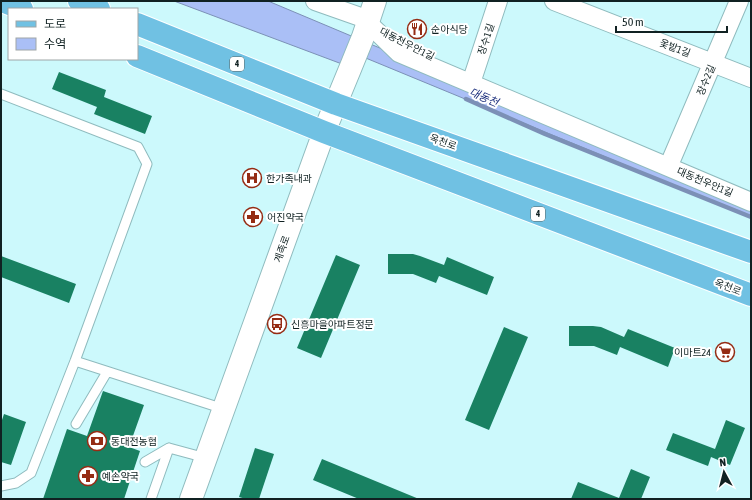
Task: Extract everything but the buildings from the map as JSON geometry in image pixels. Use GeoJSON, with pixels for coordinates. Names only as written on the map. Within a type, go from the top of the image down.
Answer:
{"type":"FeatureCollection","features":[{"type":"Feature","properties":{"kind":"main road"},"geometry":{"type":"LineString","coordinates":[[2,1],[20,8]]}},
{"type":"Feature","properties":{"kind":"main road"},"geometry":{"type":"LineString","coordinates":[[79,1],[96,8]]}},
{"type":"Feature","properties":{"kind":"main road","name":"계족로"},"geometry":{"type":"LineString","coordinates":[[191,499],[324,132],[369,20]]}},
{"type":"Feature","properties":{"kind":"main road","name":"옥천로"},"geometry":{"type":"LineString","coordinates":[[138,24],[336,104],[751,252]]}},
{"type":"Feature","properties":{"kind":"main road","name":"옥천로"},"geometry":{"type":"LineString","coordinates":[[138,56],[324,132],[751,295]]}},
{"type":"Feature","properties":{"kind":"street"},"geometry":{"type":"LineString","coordinates":[[315,1],[369,20]]}},
{"type":"Feature","properties":{"kind":"street","name":"장수1길"},"geometry":{"type":"LineString","coordinates":[[473,77],[498,1]]}},
{"type":"Feature","properties":{"kind":"street","name":"옻밭1길"},"geometry":{"type":"LineString","coordinates":[[554,1],[751,78]]}},
{"type":"Feature","properties":{"kind":"street","name":"장수2길"},"geometry":{"type":"LineString","coordinates":[[672,158],[739,1]]}},
{"type":"Feature","properties":{"kind":"street","name":"대동천우안1길"},"geometry":{"type":"LineString","coordinates":[[369,20],[473,77],[751,191]]}},
{"type":"Feature","properties":{"kind":"street","name":"대동천우안1길"},"geometry":{"type":"LineString","coordinates":[[369,20],[399,53],[751,202]]}},
{"type":"Feature","properties":{"kind":"lane"},"geometry":{"type":"LineString","coordinates":[[1,94],[138,147],[147,164],[75,361],[31,473],[16,483],[1,486]]}},
{"type":"Feature","properties":{"kind":"lane"},"geometry":{"type":"LineString","coordinates":[[75,361],[224,410]]}},
{"type":"Feature","properties":{"kind":"lane"},"geometry":{"type":"LineString","coordinates":[[76,424],[107,372]]}},
{"type":"Feature","properties":{"kind":"lane"},"geometry":{"type":"LineString","coordinates":[[145,462],[169,448],[206,458]]}},
{"type":"Feature","properties":{"kind":"lane"},"geometry":{"type":"LineString","coordinates":[[151,499],[169,448]]}},
{"type":"Feature","properties":{"kind":"water"},"geometry":{"type":"Polygon","coordinates":[[[174,1],[268,1],[751,204],[751,217],[356,54],[342,64],[174,1]]]}},
{"type":"Feature","properties":{"kind":"waterway","name":"대동천"},"geometry":{"type":"LineString","coordinates":[[466,99],[545,134],[751,217]]}},
{"type":"Feature","properties":{"kind":"place","name":"순아식당"},"geometry":{"type":"Point","coordinates":[417,29]}},
{"type":"Feature","properties":{"kind":"place","name":"한가족내과"},"geometry":{"type":"Point","coordinates":[252,178]}},
{"type":"Feature","properties":{"kind":"place","name":"어진약국"},"geometry":{"type":"Point","coordinates":[253,217]}},
{"type":"Feature","properties":{"kind":"place","name":"신흥마을아파트정문"},"geometry":{"type":"Point","coordinates":[277,324]}},
{"type":"Feature","properties":{"kind":"place","name":"이마트24"},"geometry":{"type":"Point","coordinates":[725,352]}},
{"type":"Feature","properties":{"kind":"place","name":"동대전농협"},"geometry":{"type":"Point","coordinates":[97,441]}},
{"type":"Feature","properties":{"kind":"place","name":"예손약국"},"geometry":{"type":"Point","coordinates":[88,476]}}]}
